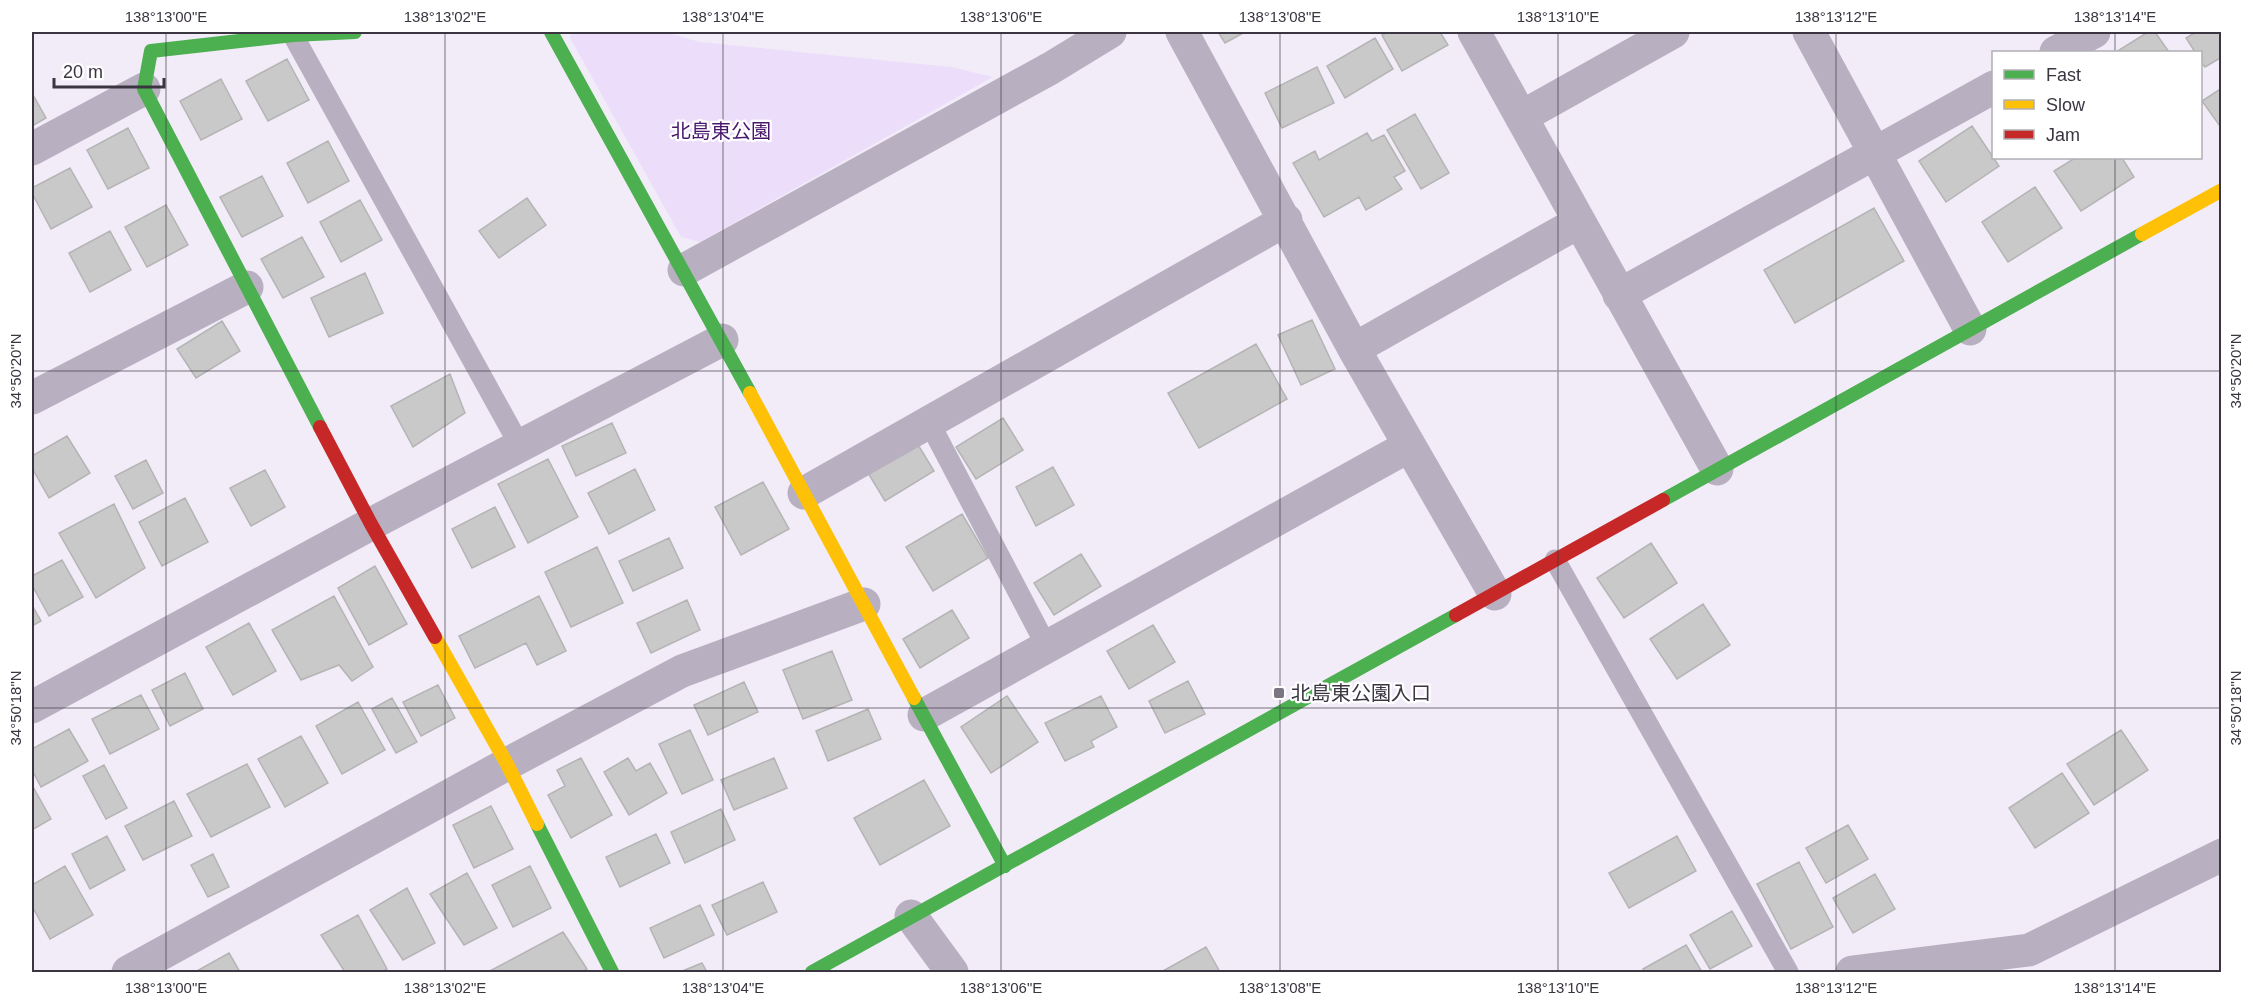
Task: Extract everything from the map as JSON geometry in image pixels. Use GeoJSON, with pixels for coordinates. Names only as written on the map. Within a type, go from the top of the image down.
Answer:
{"type":"FeatureCollection","features":[{"type":"Feature","properties":{"kind":"street"},"geometry":{"type":"LineString","coordinates":[[355,32],[293,34],[151,51],[144,89],[371,524],[507,764],[612,972]]}},
{"type":"Feature","properties":{"kind":"street"},"geometry":{"type":"LineString","coordinates":[[551,32],[684,270],[1005,866]]}},
{"type":"Feature","properties":{"kind":"street"},"geometry":{"type":"LineString","coordinates":[[684,270],[1051,68],[1110,32]]}},
{"type":"Feature","properties":{"kind":"street"},"geometry":{"type":"LineString","coordinates":[[1182,32],[1354,349],[1495,594]]}},
{"type":"Feature","properties":{"kind":"street"},"geometry":{"type":"LineString","coordinates":[[1474,32],[1717,469]]}},
{"type":"Feature","properties":{"kind":"street"},"geometry":{"type":"LineString","coordinates":[[1521,117],[1672,32]]}},
{"type":"Feature","properties":{"kind":"street"},"geometry":{"type":"LineString","coordinates":[[1809,32],[1970,329]]}},
{"type":"Feature","properties":{"kind":"street"},"geometry":{"type":"LineString","coordinates":[[2058,51],[2094,32]]}},
{"type":"Feature","properties":{"kind":"street"},"geometry":{"type":"LineString","coordinates":[[1619,295],[1992,88]]}},
{"type":"Feature","properties":{"kind":"street"},"geometry":{"type":"LineString","coordinates":[[32,149],[144,89]]}},
{"type":"Feature","properties":{"kind":"street"},"geometry":{"type":"LineString","coordinates":[[812,972],[2222,190]]}},
{"type":"Feature","properties":{"kind":"street"},"geometry":{"type":"LineString","coordinates":[[804,493],[1286,220]]}},
{"type":"Feature","properties":{"kind":"street"},"geometry":{"type":"LineString","coordinates":[[1354,349],[1579,222]]}},
{"type":"Feature","properties":{"kind":"street"},"geometry":{"type":"LineString","coordinates":[[32,398],[247,287]]}},
{"type":"Feature","properties":{"kind":"street"},"geometry":{"type":"LineString","coordinates":[[32,707],[371,524],[722,340]]}},
{"type":"Feature","properties":{"kind":"street"},"geometry":{"type":"LineString","coordinates":[[924,715],[1410,446]]}},
{"type":"Feature","properties":{"kind":"street"},"geometry":{"type":"LineString","coordinates":[[128,972],[507,764],[682,671],[864,604]]}},
{"type":"Feature","properties":{"kind":"street"},"geometry":{"type":"LineString","coordinates":[[1852,972],[2029,950],[2222,855]]}},
{"type":"Feature","properties":{"kind":"street"},"geometry":{"type":"LineString","coordinates":[[911,916],[952,972]]}},
{"type":"Feature","properties":{"kind":"lane"},"geometry":{"type":"LineString","coordinates":[[293,34],[520,446]]}},
{"type":"Feature","properties":{"kind":"lane"},"geometry":{"type":"LineString","coordinates":[[929,422],[1047,647]]}},
{"type":"Feature","properties":{"kind":"lane"},"geometry":{"type":"LineString","coordinates":[[1555,560],[1788,972]]}},
{"type":"Feature","properties":{"kind":"green space","name":"北島東公園"},"geometry":{"type":"Polygon","coordinates":[[[571,32],[665,32],[700,42],[951,67],[993,77],[700,242],[681,237],[570,38],[571,32]]]}},
{"type":"Feature","properties":{"kind":"building"},"geometry":{"type":"Polygon","coordinates":[[[1218,32],[1245,32],[1225,43],[1218,32]]]}},
{"type":"Feature","properties":{"kind":"building"},"geometry":{"type":"Polygon","coordinates":[[[1389,32],[1440,32],[1448,45],[1402,71],[1382,35],[1389,32]]]}},
{"type":"Feature","properties":{"kind":"building"},"geometry":{"type":"Polygon","coordinates":[[[2148,32],[2155,32],[2168,51],[2118,51],[2148,32]]]}},
{"type":"Feature","properties":{"kind":"building"},"geometry":{"type":"Polygon","coordinates":[[[2196,32],[2222,32],[2222,57],[2205,67],[2202,63],[2202,51],[2194,51],[2186,38],[2196,32]]]}},
{"type":"Feature","properties":{"kind":"building"},"geometry":{"type":"Polygon","coordinates":[[[1375,38],[1393,69],[1345,98],[1327,66],[1375,38]]]}},
{"type":"Feature","properties":{"kind":"building"},"geometry":{"type":"Polygon","coordinates":[[[287,59],[309,100],[268,121],[246,81],[287,59]]]}},
{"type":"Feature","properties":{"kind":"building"},"geometry":{"type":"Polygon","coordinates":[[[1317,67],[1334,103],[1282,128],[1265,93],[1317,67]]]}},
{"type":"Feature","properties":{"kind":"building"},"geometry":{"type":"Polygon","coordinates":[[[221,79],[242,119],[201,140],[180,101],[221,79]]]}},
{"type":"Feature","properties":{"kind":"building"},"geometry":{"type":"Polygon","coordinates":[[[2222,88],[2222,129],[2202,101],[2222,88]]]}},
{"type":"Feature","properties":{"kind":"building"},"geometry":{"type":"Polygon","coordinates":[[[32,93],[46,118],[32,126],[32,93]]]}},
{"type":"Feature","properties":{"kind":"building"},"geometry":{"type":"Polygon","coordinates":[[[1415,114],[1449,173],[1421,189],[1387,130],[1415,114]]]}},
{"type":"Feature","properties":{"kind":"building"},"geometry":{"type":"Polygon","coordinates":[[[1972,126],[1992,159],[1999,166],[1946,202],[1919,161],[1972,126]]]}},
{"type":"Feature","properties":{"kind":"building"},"geometry":{"type":"Polygon","coordinates":[[[128,128],[149,168],[108,189],[87,150],[128,128]]]}},
{"type":"Feature","properties":{"kind":"building"},"geometry":{"type":"Polygon","coordinates":[[[1367,133],[1372,141],[1384,135],[1405,171],[1394,177],[1402,189],[1366,210],[1359,197],[1324,217],[1293,163],[1315,151],[1319,160],[1367,133]]]}},
{"type":"Feature","properties":{"kind":"building"},"geometry":{"type":"Polygon","coordinates":[[[328,141],[349,181],[308,203],[287,163],[328,141]]]}},
{"type":"Feature","properties":{"kind":"building"},"geometry":{"type":"Polygon","coordinates":[[[2073,159],[2123,159],[2134,177],[2081,211],[2054,171],[2073,159]]]}},
{"type":"Feature","properties":{"kind":"building"},"geometry":{"type":"Polygon","coordinates":[[[70,168],[92,207],[51,229],[32,193],[32,188],[70,168]]]}},
{"type":"Feature","properties":{"kind":"building"},"geometry":{"type":"Polygon","coordinates":[[[262,176],[283,216],[242,237],[220,197],[262,176]]]}},
{"type":"Feature","properties":{"kind":"building"},"geometry":{"type":"Polygon","coordinates":[[[2035,187],[2062,228],[2008,262],[1982,222],[2035,187]]]}},
{"type":"Feature","properties":{"kind":"building"},"geometry":{"type":"Polygon","coordinates":[[[527,198],[546,225],[499,258],[479,231],[527,198]]]}},
{"type":"Feature","properties":{"kind":"building"},"geometry":{"type":"Polygon","coordinates":[[[360,200],[382,240],[341,262],[320,222],[360,200]]]}},
{"type":"Feature","properties":{"kind":"building"},"geometry":{"type":"Polygon","coordinates":[[[166,205],[188,245],[147,267],[125,227],[166,205]]]}},
{"type":"Feature","properties":{"kind":"building"},"geometry":{"type":"Polygon","coordinates":[[[1874,208],[1904,261],[1795,323],[1764,270],[1874,208]]]}},
{"type":"Feature","properties":{"kind":"building"},"geometry":{"type":"Polygon","coordinates":[[[110,231],[131,270],[90,292],[69,253],[110,231]]]}},
{"type":"Feature","properties":{"kind":"building"},"geometry":{"type":"Polygon","coordinates":[[[302,237],[324,277],[283,298],[261,259],[302,237]]]}},
{"type":"Feature","properties":{"kind":"building"},"geometry":{"type":"Polygon","coordinates":[[[365,273],[383,313],[329,337],[311,298],[365,273]]]}},
{"type":"Feature","properties":{"kind":"building"},"geometry":{"type":"Polygon","coordinates":[[[1312,320],[1335,369],[1301,385],[1278,335],[1312,320]]]}},
{"type":"Feature","properties":{"kind":"building"},"geometry":{"type":"Polygon","coordinates":[[[222,321],[240,351],[196,378],[177,349],[222,321]]]}},
{"type":"Feature","properties":{"kind":"building"},"geometry":{"type":"Polygon","coordinates":[[[1256,344],[1287,399],[1199,448],[1168,393],[1256,344]]]}},
{"type":"Feature","properties":{"kind":"building"},"geometry":{"type":"Polygon","coordinates":[[[450,374],[465,413],[413,447],[391,406],[450,374]]]}},
{"type":"Feature","properties":{"kind":"building"},"geometry":{"type":"Polygon","coordinates":[[[1003,418],[1023,450],[976,479],[956,447],[1003,418]]]}},
{"type":"Feature","properties":{"kind":"building"},"geometry":{"type":"Polygon","coordinates":[[[612,423],[626,453],[576,476],[562,446],[612,423]]]}},
{"type":"Feature","properties":{"kind":"building"},"geometry":{"type":"Polygon","coordinates":[[[67,436],[90,473],[49,498],[32,468],[32,456],[67,436]]]}},
{"type":"Feature","properties":{"kind":"building"},"geometry":{"type":"Polygon","coordinates":[[[917,443],[934,471],[885,501],[868,473],[917,443]]]}},
{"type":"Feature","properties":{"kind":"building"},"geometry":{"type":"Polygon","coordinates":[[[548,459],[578,517],[528,543],[498,484],[548,459]]]}},
{"type":"Feature","properties":{"kind":"building"},"geometry":{"type":"Polygon","coordinates":[[[146,460],[163,493],[133,509],[115,476],[146,460]]]}},
{"type":"Feature","properties":{"kind":"building"},"geometry":{"type":"Polygon","coordinates":[[[1053,467],[1074,505],[1036,526],[1016,487],[1053,467]]]}},
{"type":"Feature","properties":{"kind":"building"},"geometry":{"type":"Polygon","coordinates":[[[635,469],[655,510],[609,534],[588,493],[635,469]]]}},
{"type":"Feature","properties":{"kind":"building"},"geometry":{"type":"Polygon","coordinates":[[[265,470],[285,507],[251,526],[230,488],[265,470]]]}},
{"type":"Feature","properties":{"kind":"building"},"geometry":{"type":"Polygon","coordinates":[[[763,482],[789,529],[741,555],[715,507],[763,482]]]}},
{"type":"Feature","properties":{"kind":"building"},"geometry":{"type":"Polygon","coordinates":[[[185,498],[208,542],[162,566],[139,522],[185,498]]]}},
{"type":"Feature","properties":{"kind":"building"},"geometry":{"type":"Polygon","coordinates":[[[114,504],[145,568],[96,598],[59,533],[114,504]]]}},
{"type":"Feature","properties":{"kind":"building"},"geometry":{"type":"Polygon","coordinates":[[[495,507],[515,547],[472,568],[452,529],[495,507]]]}},
{"type":"Feature","properties":{"kind":"building"},"geometry":{"type":"Polygon","coordinates":[[[962,514],[988,558],[933,591],[906,547],[962,514]]]}},
{"type":"Feature","properties":{"kind":"building"},"geometry":{"type":"Polygon","coordinates":[[[669,538],[683,568],[633,591],[619,561],[669,538]]]}},
{"type":"Feature","properties":{"kind":"building"},"geometry":{"type":"Polygon","coordinates":[[[1651,543],[1677,583],[1624,618],[1597,578],[1651,543]]]}},
{"type":"Feature","properties":{"kind":"building"},"geometry":{"type":"Polygon","coordinates":[[[597,547],[623,603],[571,627],[545,572],[597,547]]]}},
{"type":"Feature","properties":{"kind":"building"},"geometry":{"type":"Polygon","coordinates":[[[1081,554],[1101,586],[1054,615],[1034,583],[1081,554]]]}},
{"type":"Feature","properties":{"kind":"building"},"geometry":{"type":"Polygon","coordinates":[[[62,560],[83,597],[49,616],[32,585],[32,576],[62,560]]]}},
{"type":"Feature","properties":{"kind":"building"},"geometry":{"type":"Polygon","coordinates":[[[375,566],[407,624],[369,645],[338,588],[375,566]]]}},
{"type":"Feature","properties":{"kind":"building"},"geometry":{"type":"Polygon","coordinates":[[[334,596],[373,667],[352,681],[339,665],[301,680],[272,630],[334,596]]]}},
{"type":"Feature","properties":{"kind":"building"},"geometry":{"type":"Polygon","coordinates":[[[539,596],[566,651],[537,665],[526,643],[475,668],[459,636],[539,596]]]}},
{"type":"Feature","properties":{"kind":"building"},"geometry":{"type":"Polygon","coordinates":[[[687,600],[700,630],[651,653],[637,623],[687,600]]]}},
{"type":"Feature","properties":{"kind":"building"},"geometry":{"type":"Polygon","coordinates":[[[1703,604],[1730,645],[1677,679],[1650,639],[1703,604]]]}},
{"type":"Feature","properties":{"kind":"building"},"geometry":{"type":"Polygon","coordinates":[[[32,605],[41,621],[32,626],[32,605]]]}},
{"type":"Feature","properties":{"kind":"building"},"geometry":{"type":"Polygon","coordinates":[[[952,610],[969,638],[920,668],[903,639],[952,610]]]}},
{"type":"Feature","properties":{"kind":"building"},"geometry":{"type":"Polygon","coordinates":[[[249,623],[276,671],[233,695],[206,647],[249,623]]]}},
{"type":"Feature","properties":{"kind":"building"},"geometry":{"type":"Polygon","coordinates":[[[1153,625],[1175,662],[1129,689],[1107,651],[1153,625]]]}},
{"type":"Feature","properties":{"kind":"building"},"geometry":{"type":"Polygon","coordinates":[[[832,651],[852,700],[803,719],[783,670],[832,651]]]}},
{"type":"Feature","properties":{"kind":"building"},"geometry":{"type":"Polygon","coordinates":[[[185,673],[203,709],[170,726],[152,690],[185,673]]]}},
{"type":"Feature","properties":{"kind":"building"},"geometry":{"type":"Polygon","coordinates":[[[1188,681],[1205,714],[1165,733],[1149,701],[1188,681]]]}},
{"type":"Feature","properties":{"kind":"building"},"geometry":{"type":"Polygon","coordinates":[[[744,682],[758,712],[708,735],[694,705],[744,682]]]}},
{"type":"Feature","properties":{"kind":"building"},"geometry":{"type":"Polygon","coordinates":[[[438,685],[455,718],[421,736],[403,702],[438,685]]]}},
{"type":"Feature","properties":{"kind":"building"},"geometry":{"type":"Polygon","coordinates":[[[141,695],[159,729],[110,754],[92,719],[141,695]]]}},
{"type":"Feature","properties":{"kind":"building"},"geometry":{"type":"Polygon","coordinates":[[[1007,696],[1038,742],[991,773],[961,727],[1007,696]]]}},
{"type":"Feature","properties":{"kind":"building"},"geometry":{"type":"Polygon","coordinates":[[[1101,696],[1117,727],[1091,741],[1094,747],[1065,761],[1045,723],[1101,696]]]}},
{"type":"Feature","properties":{"kind":"building"},"geometry":{"type":"Polygon","coordinates":[[[392,698],[417,742],[396,753],[372,709],[392,698]]]}},
{"type":"Feature","properties":{"kind":"building"},"geometry":{"type":"Polygon","coordinates":[[[358,702],[385,750],[342,774],[316,726],[358,702]]]}},
{"type":"Feature","properties":{"kind":"building"},"geometry":{"type":"Polygon","coordinates":[[[868,709],[881,739],[828,761],[816,731],[868,709]]]}},
{"type":"Feature","properties":{"kind":"building"},"geometry":{"type":"Polygon","coordinates":[[[69,729],[88,761],[41,787],[32,770],[32,749],[69,729]]]}},
{"type":"Feature","properties":{"kind":"building"},"geometry":{"type":"Polygon","coordinates":[[[690,730],[713,780],[682,794],[659,744],[690,730]]]}},
{"type":"Feature","properties":{"kind":"building"},"geometry":{"type":"Polygon","coordinates":[[[2121,730],[2148,770],[2094,805],[2067,764],[2121,730]]]}},
{"type":"Feature","properties":{"kind":"building"},"geometry":{"type":"Polygon","coordinates":[[[301,736],[328,783],[285,807],[258,759],[301,736]]]}},
{"type":"Feature","properties":{"kind":"building"},"geometry":{"type":"Polygon","coordinates":[[[581,758],[612,815],[571,838],[548,795],[565,786],[557,770],[581,758]]]}},
{"type":"Feature","properties":{"kind":"building"},"geometry":{"type":"Polygon","coordinates":[[[628,758],[636,771],[650,763],[667,793],[629,815],[604,772],[628,758]]]}},
{"type":"Feature","properties":{"kind":"building"},"geometry":{"type":"Polygon","coordinates":[[[774,758],[787,788],[734,810],[721,780],[774,758]]]}},
{"type":"Feature","properties":{"kind":"building"},"geometry":{"type":"Polygon","coordinates":[[[247,764],[270,807],[211,837],[187,794],[247,764]]]}},
{"type":"Feature","properties":{"kind":"building"},"geometry":{"type":"Polygon","coordinates":[[[104,765],[127,808],[106,819],[83,776],[104,765]]]}},
{"type":"Feature","properties":{"kind":"building"},"geometry":{"type":"Polygon","coordinates":[[[2062,773],[2089,813],[2035,848],[2009,808],[2062,773]]]}},
{"type":"Feature","properties":{"kind":"building"},"geometry":{"type":"Polygon","coordinates":[[[924,780],[950,826],[880,865],[854,818],[924,780]]]}},
{"type":"Feature","properties":{"kind":"building"},"geometry":{"type":"Polygon","coordinates":[[[32,785],[51,819],[32,830],[32,785]]]}},
{"type":"Feature","properties":{"kind":"building"},"geometry":{"type":"Polygon","coordinates":[[[174,801],[192,836],[143,860],[125,826],[174,801]]]}},
{"type":"Feature","properties":{"kind":"building"},"geometry":{"type":"Polygon","coordinates":[[[491,806],[513,849],[474,868],[453,825],[491,806]]]}},
{"type":"Feature","properties":{"kind":"building"},"geometry":{"type":"Polygon","coordinates":[[[721,809],[735,840],[685,863],[671,832],[721,809]]]}},
{"type":"Feature","properties":{"kind":"building"},"geometry":{"type":"Polygon","coordinates":[[[1848,825],[1868,859],[1826,883],[1806,848],[1848,825]]]}},
{"type":"Feature","properties":{"kind":"building"},"geometry":{"type":"Polygon","coordinates":[[[656,834],[670,863],[620,887],[606,857],[656,834]]]}},
{"type":"Feature","properties":{"kind":"building"},"geometry":{"type":"Polygon","coordinates":[[[107,836],[125,870],[90,889],[72,854],[107,836]]]}},
{"type":"Feature","properties":{"kind":"building"},"geometry":{"type":"Polygon","coordinates":[[[1677,836],[1696,871],[1629,908],[1609,873],[1677,836]]]}},
{"type":"Feature","properties":{"kind":"building"},"geometry":{"type":"Polygon","coordinates":[[[213,854],[229,887],[208,897],[191,865],[213,854]]]}},
{"type":"Feature","properties":{"kind":"building"},"geometry":{"type":"Polygon","coordinates":[[[1799,862],[1833,927],[1791,949],[1757,884],[1799,862]]]}},
{"type":"Feature","properties":{"kind":"building"},"geometry":{"type":"Polygon","coordinates":[[[65,866],[93,915],[50,939],[32,906],[32,885],[65,866]]]}},
{"type":"Feature","properties":{"kind":"building"},"geometry":{"type":"Polygon","coordinates":[[[530,866],[551,908],[513,927],[492,885],[530,866]]]}},
{"type":"Feature","properties":{"kind":"building"},"geometry":{"type":"Polygon","coordinates":[[[467,873],[497,928],[464,945],[430,894],[467,873]]]}},
{"type":"Feature","properties":{"kind":"building"},"geometry":{"type":"Polygon","coordinates":[[[1875,874],[1895,909],[1853,933],[1833,898],[1875,874]]]}},
{"type":"Feature","properties":{"kind":"building"},"geometry":{"type":"Polygon","coordinates":[[[763,882],[777,912],[727,935],[712,905],[763,882]]]}},
{"type":"Feature","properties":{"kind":"building"},"geometry":{"type":"Polygon","coordinates":[[[407,888],[435,943],[403,960],[370,910],[407,888]]]}},
{"type":"Feature","properties":{"kind":"building"},"geometry":{"type":"Polygon","coordinates":[[[700,905],[714,935],[664,958],[650,928],[700,905]]]}},
{"type":"Feature","properties":{"kind":"building"},"geometry":{"type":"Polygon","coordinates":[[[1732,911],[1752,946],[1710,969],[1690,935],[1732,911]]]}},
{"type":"Feature","properties":{"kind":"building"},"geometry":{"type":"Polygon","coordinates":[[[358,915],[387,969],[380,972],[345,972],[321,935],[358,915]]]}},
{"type":"Feature","properties":{"kind":"building"},"geometry":{"type":"Polygon","coordinates":[[[563,932],[587,969],[581,972],[488,972],[563,932]]]}},
{"type":"Feature","properties":{"kind":"building"},"geometry":{"type":"Polygon","coordinates":[[[1686,945],[1702,972],[1646,972],[1643,969],[1686,945]]]}},
{"type":"Feature","properties":{"kind":"building"},"geometry":{"type":"Polygon","coordinates":[[[1206,947],[1220,972],[1161,972],[1206,947]]]}},
{"type":"Feature","properties":{"kind":"building"},"geometry":{"type":"Polygon","coordinates":[[[229,953],[240,972],[195,972],[229,953]]]}},
{"type":"Feature","properties":{"kind":"building"},"geometry":{"type":"Polygon","coordinates":[[[702,963],[707,972],[680,972],[702,963]]]}},
{"type":"Feature","properties":{"kind":"traffic: fast"},"geometry":{"type":"LineString","coordinates":[[320,427],[144,89],[151,51],[293,35],[355,32]]}},
{"type":"Feature","properties":{"kind":"traffic: fast"},"geometry":{"type":"LineString","coordinates":[[551,32],[750,393]]}},
{"type":"Feature","properties":{"kind":"traffic: fast"},"geometry":{"type":"LineString","coordinates":[[1663,500],[2142,234]]}},
{"type":"Feature","properties":{"kind":"traffic: fast"},"geometry":{"type":"LineString","coordinates":[[812,972],[1456,615]]}},
{"type":"Feature","properties":{"kind":"traffic: fast"},"geometry":{"type":"LineString","coordinates":[[914,698],[1005,866]]}},
{"type":"Feature","properties":{"kind":"traffic: fast"},"geometry":{"type":"LineString","coordinates":[[537,824],[612,972]]}},
{"type":"Feature","properties":{"kind":"traffic: slow"},"geometry":{"type":"LineString","coordinates":[[2142,234],[2222,190]]}},
{"type":"Feature","properties":{"kind":"traffic: slow"},"geometry":{"type":"LineString","coordinates":[[750,393],[914,698]]}},
{"type":"Feature","properties":{"kind":"traffic: slow"},"geometry":{"type":"LineString","coordinates":[[435,637],[507,764],[537,824]]}},
{"type":"Feature","properties":{"kind":"traffic: jam"},"geometry":{"type":"LineString","coordinates":[[320,427],[371,524],[435,637]]}},
{"type":"Feature","properties":{"kind":"traffic: jam"},"geometry":{"type":"LineString","coordinates":[[1456,615],[1663,500]]}},
{"type":"Feature","properties":{"kind":"place","name":"北島東公園入口"},"geometry":{"type":"Point","coordinates":[1279,693]}}]}
